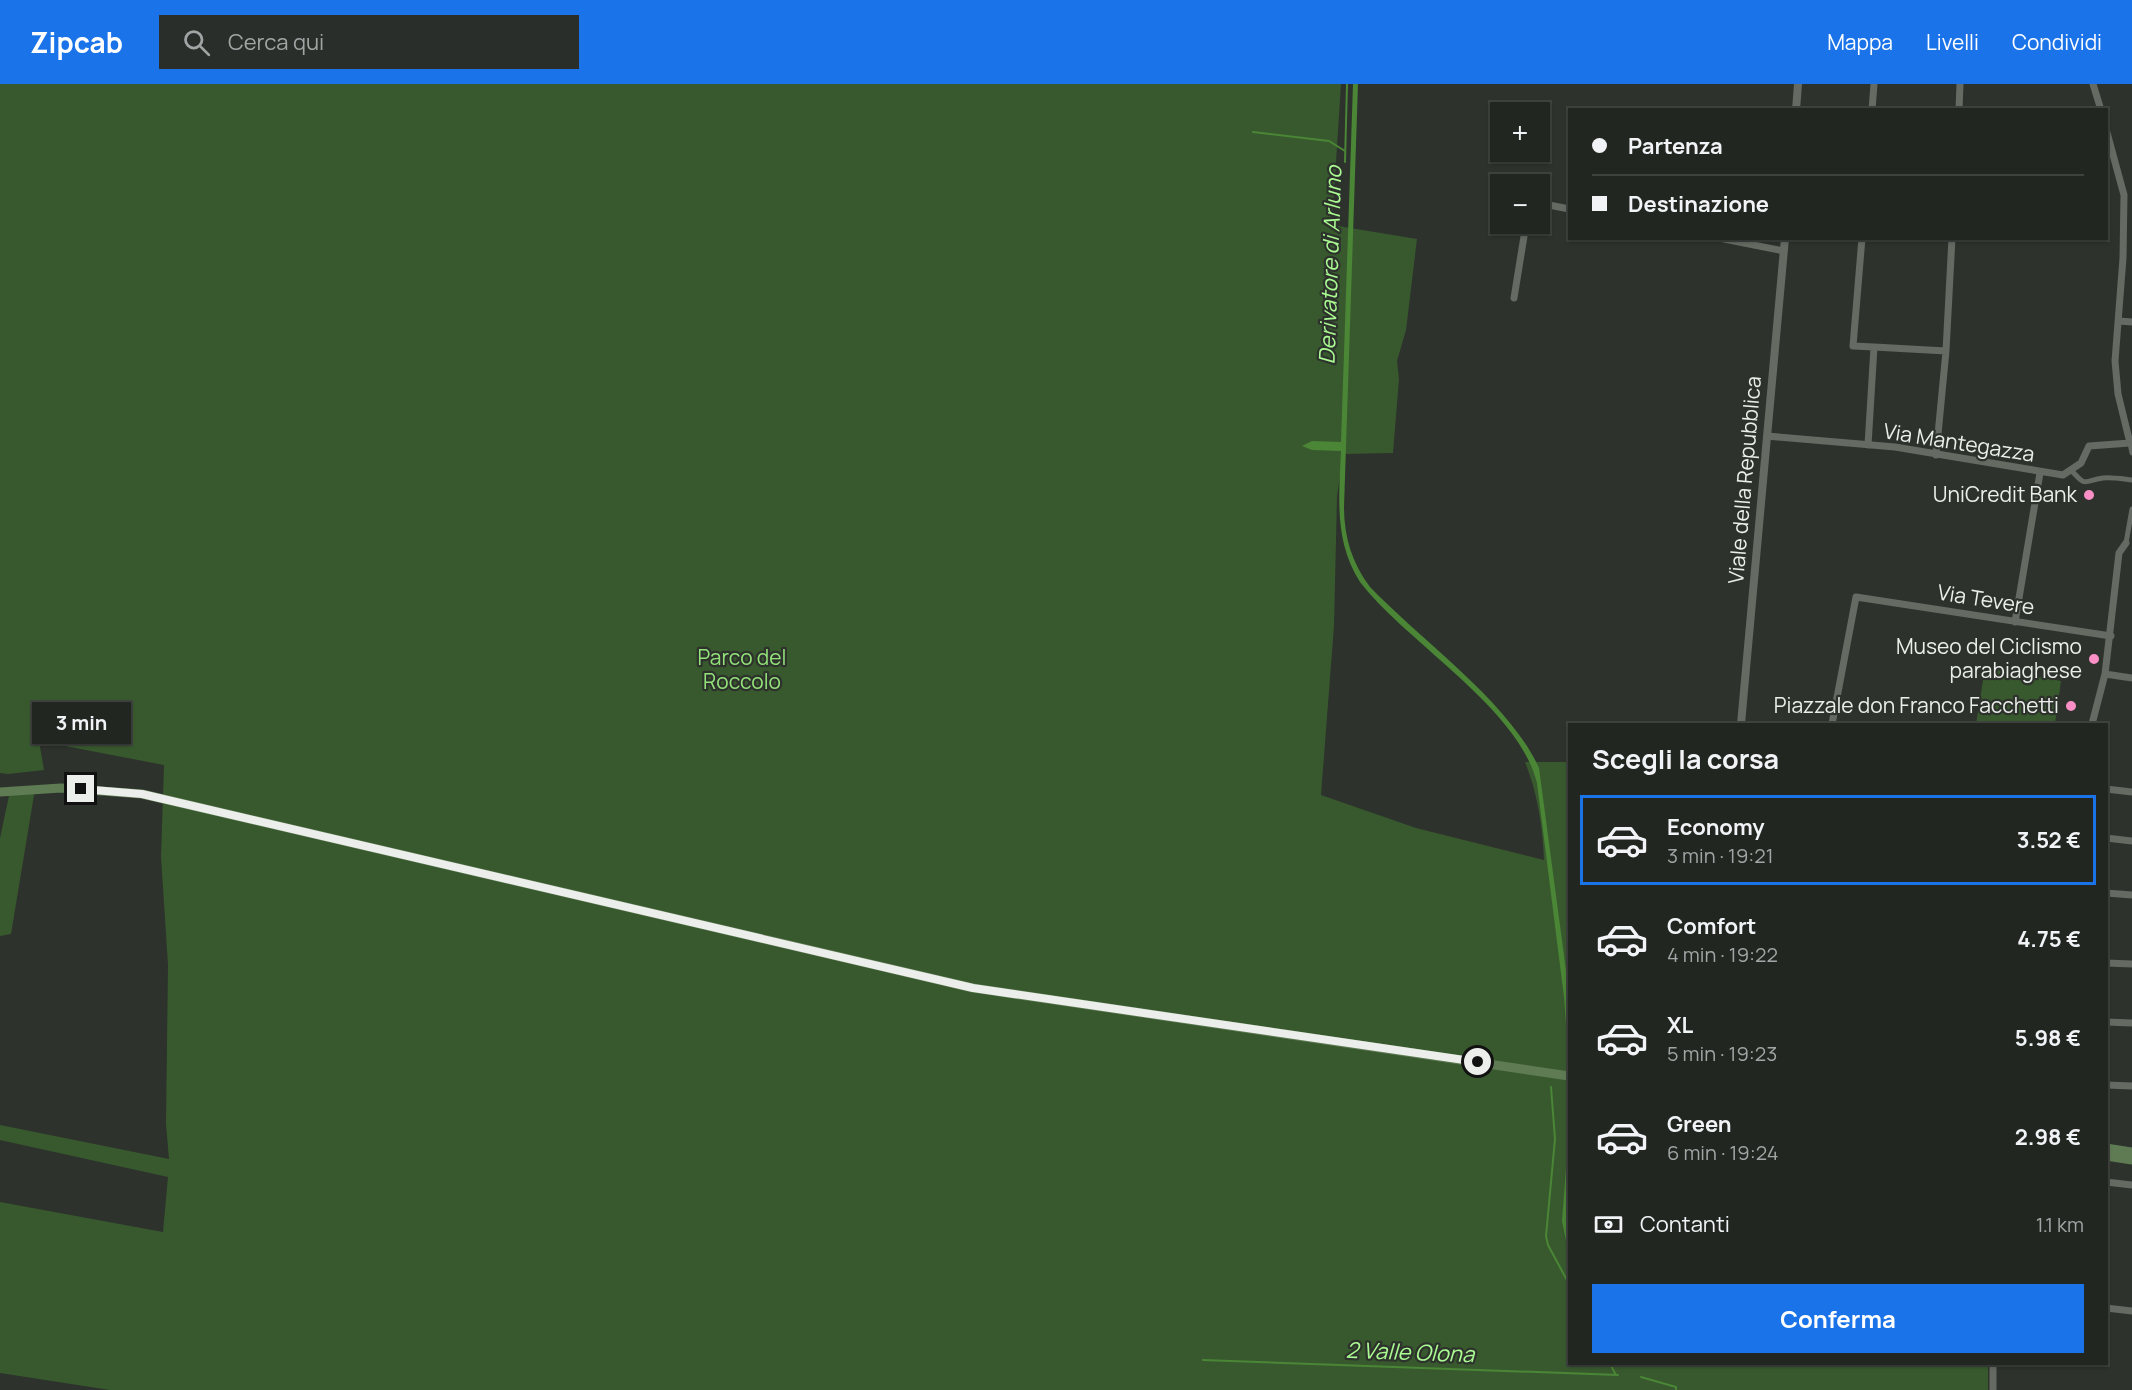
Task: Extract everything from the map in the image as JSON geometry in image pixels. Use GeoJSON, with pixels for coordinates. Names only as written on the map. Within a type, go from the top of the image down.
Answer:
{"type":"FeatureCollection","features":[{"type":"Feature","properties":{"kind":"main road"},"geometry":{"type":"LineString","coordinates":[[0,792],[62,788],[142,794],[973,988],[1567,1075]]}},
{"type":"Feature","properties":{"kind":"main road"},"geometry":{"type":"LineString","coordinates":[[2108,1148],[2132,1152]]}},
{"type":"Feature","properties":{"kind":"main road"},"geometry":{"type":"LineString","coordinates":[[2108,1156],[2132,1160]]}},
{"type":"Feature","properties":{"kind":"street"},"geometry":{"type":"LineString","coordinates":[[1796,108],[1798,84]]}},
{"type":"Feature","properties":{"kind":"street"},"geometry":{"type":"LineString","coordinates":[[1872,108],[1874,84]]}},
{"type":"Feature","properties":{"kind":"street"},"geometry":{"type":"LineString","coordinates":[[1959,108],[1960,84]]}},
{"type":"Feature","properties":{"kind":"street"},"geometry":{"type":"LineString","coordinates":[[2093,84],[2099,108]]}},
{"type":"Feature","properties":{"kind":"street"},"geometry":{"type":"LineString","coordinates":[[2108,136],[2124,195],[2115,361],[2118,394],[2132,453]]}},
{"type":"Feature","properties":{"kind":"street"},"geometry":{"type":"LineString","coordinates":[[1550,205],[1568,209]]}},
{"type":"Feature","properties":{"kind":"street"},"geometry":{"type":"LineString","coordinates":[[2123,223],[2132,224]]}},
{"type":"Feature","properties":{"kind":"street"},"geometry":{"type":"LineString","coordinates":[[1514,298],[1524,234]]}},
{"type":"Feature","properties":{"kind":"street"},"geometry":{"type":"LineString","coordinates":[[1729,240],[1784,251]]}},
{"type":"Feature","properties":{"kind":"street","name":"Viale della Repubblica"},"geometry":{"type":"LineString","coordinates":[[1742,723],[1785,240]]}},
{"type":"Feature","properties":{"kind":"street"},"geometry":{"type":"LineString","coordinates":[[1862,240],[1853,346],[1946,351]]}},
{"type":"Feature","properties":{"kind":"street"},"geometry":{"type":"LineString","coordinates":[[1936,455],[1946,351],[1952,240]]}},
{"type":"Feature","properties":{"kind":"street"},"geometry":{"type":"LineString","coordinates":[[2118,321],[2132,322]]}},
{"type":"Feature","properties":{"kind":"street"},"geometry":{"type":"LineString","coordinates":[[1868,445],[1874,347]]}},
{"type":"Feature","properties":{"kind":"street","name":"Via Mantegazza"},"geometry":{"type":"LineString","coordinates":[[1767,436],[1868,445],[2040,473],[2063,475],[2071,470]]}},
{"type":"Feature","properties":{"kind":"street"},"geometry":{"type":"LineString","coordinates":[[2130,443],[2089,446],[2080,464],[2071,470],[2082,482],[2088,484],[2102,478],[2132,480]]}},
{"type":"Feature","properties":{"kind":"street"},"geometry":{"type":"LineString","coordinates":[[2015,622],[2040,473]]}},
{"type":"Feature","properties":{"kind":"street"},"geometry":{"type":"LineString","coordinates":[[2092,723],[2105,674],[2111,636],[2119,553],[2126,543],[2132,509]]}},
{"type":"Feature","properties":{"kind":"street","name":"Via Tevere"},"geometry":{"type":"LineString","coordinates":[[1832,723],[1856,597],[2111,636]]}},
{"type":"Feature","properties":{"kind":"street"},"geometry":{"type":"LineString","coordinates":[[2105,674],[2132,678]]}},
{"type":"Feature","properties":{"kind":"street"},"geometry":{"type":"LineString","coordinates":[[2108,789],[2132,792]]}},
{"type":"Feature","properties":{"kind":"street"},"geometry":{"type":"LineString","coordinates":[[2108,838],[2132,841]]}},
{"type":"Feature","properties":{"kind":"street"},"geometry":{"type":"LineString","coordinates":[[2108,892],[2132,895]]}},
{"type":"Feature","properties":{"kind":"street"},"geometry":{"type":"LineString","coordinates":[[2108,963],[2132,964]]}},
{"type":"Feature","properties":{"kind":"street"},"geometry":{"type":"LineString","coordinates":[[2108,1022],[2132,1023]]}},
{"type":"Feature","properties":{"kind":"street"},"geometry":{"type":"LineString","coordinates":[[2108,1085],[2132,1086]]}},
{"type":"Feature","properties":{"kind":"street"},"geometry":{"type":"LineString","coordinates":[[2108,1182],[2132,1185]]}},
{"type":"Feature","properties":{"kind":"street"},"geometry":{"type":"LineString","coordinates":[[2108,1308],[2132,1311]]}},
{"type":"Feature","properties":{"kind":"street"},"geometry":{"type":"LineString","coordinates":[[1993,1365],[1993,1390]]}},
{"type":"Feature","properties":{"kind":"green space","name":"Parco del Roccolo"},"geometry":{"type":"Polygon","coordinates":[[[0,84],[1341,84],[1332,225],[1417,239],[1406,330],[1397,361],[1399,379],[1393,453],[1343,454],[1337,497],[1334,626],[1321,795],[1416,828],[1544,860],[1539,810],[1525,762],[1568,762],[1568,1365],[1988,1365],[1988,1390],[110,1390],[0,1373],[0,1202],[163,1232],[168,1177],[0,1140],[0,1125],[169,1159],[166,1124],[168,965],[161,857],[164,765],[39,741],[44,770],[0,773],[0,84]]]}},
{"type":"Feature","properties":{"kind":"green space"},"geometry":{"type":"Polygon","coordinates":[[[1985,668],[2061,681],[2055,723],[1976,723],[1985,668]]]}},
{"type":"Feature","properties":{"kind":"green space"},"geometry":{"type":"Polygon","coordinates":[[[35,789],[11,934],[0,936],[0,838],[10,791],[35,789]]]}},
{"type":"Feature","properties":{"kind":"shaded area"},"geometry":{"type":"Polygon","coordinates":[[[1353,84],[1358,84],[1344,507],[1347,539],[1358,569],[1370,587],[1486,696],[1525,743],[1539,768],[1568,986],[1568,1050],[1564,997],[1537,783],[1526,755],[1508,728],[1485,702],[1405,629],[1360,582],[1352,567],[1342,535],[1339,502],[1341,451],[1312,450],[1302,446],[1312,441],[1341,442],[1353,84]]]}},
{"type":"Feature","properties":{"kind":"shaded area"},"geometry":{"type":"Polygon","coordinates":[[[1568,1142],[1568,1250],[1562,1221],[1568,1142]]]}},
{"type":"Feature","properties":{"kind":"waterway","name":"Derivatore di Arluno"},"geometry":{"type":"LineString","coordinates":[[1345,162],[1347,84]]}},
{"type":"Feature","properties":{"kind":"waterway"},"geometry":{"type":"LineString","coordinates":[[1253,132],[1329,141],[1345,151]]}},
{"type":"Feature","properties":{"kind":"waterway","name":"2 Valle Olona"},"geometry":{"type":"LineString","coordinates":[[1551,1087],[1555,1139],[1546,1236],[1548,1245],[1568,1282]]}},
{"type":"Feature","properties":{"kind":"waterway","name":"2 Valle Olona"},"geometry":{"type":"LineString","coordinates":[[1203,1360],[1618,1375]]}},
{"type":"Feature","properties":{"kind":"waterway","name":"2 Valle Olona"},"geometry":{"type":"LineString","coordinates":[[1611,1365],[1616,1375]]}},
{"type":"Feature","properties":{"kind":"waterway","name":"2 Valle Olona"},"geometry":{"type":"LineString","coordinates":[[1641,1377],[1676,1387],[1676,1390]]}},
{"type":"Feature","properties":{"kind":"place","name":"UniCredit Bank"},"geometry":{"type":"Point","coordinates":[2089,495]}},
{"type":"Feature","properties":{"kind":"place","name":"Museo del Ciclismo parabiaghese"},"geometry":{"type":"Point","coordinates":[2094,659]}},
{"type":"Feature","properties":{"kind":"place","name":"Piazzale don Franco Facchetti"},"geometry":{"type":"Point","coordinates":[2071,706]}},
{"type":"Feature","properties":{"kind":"route"},"geometry":{"type":"LineString","coordinates":[[81,789],[142,794],[973,988],[1478,1062]]}}]}
